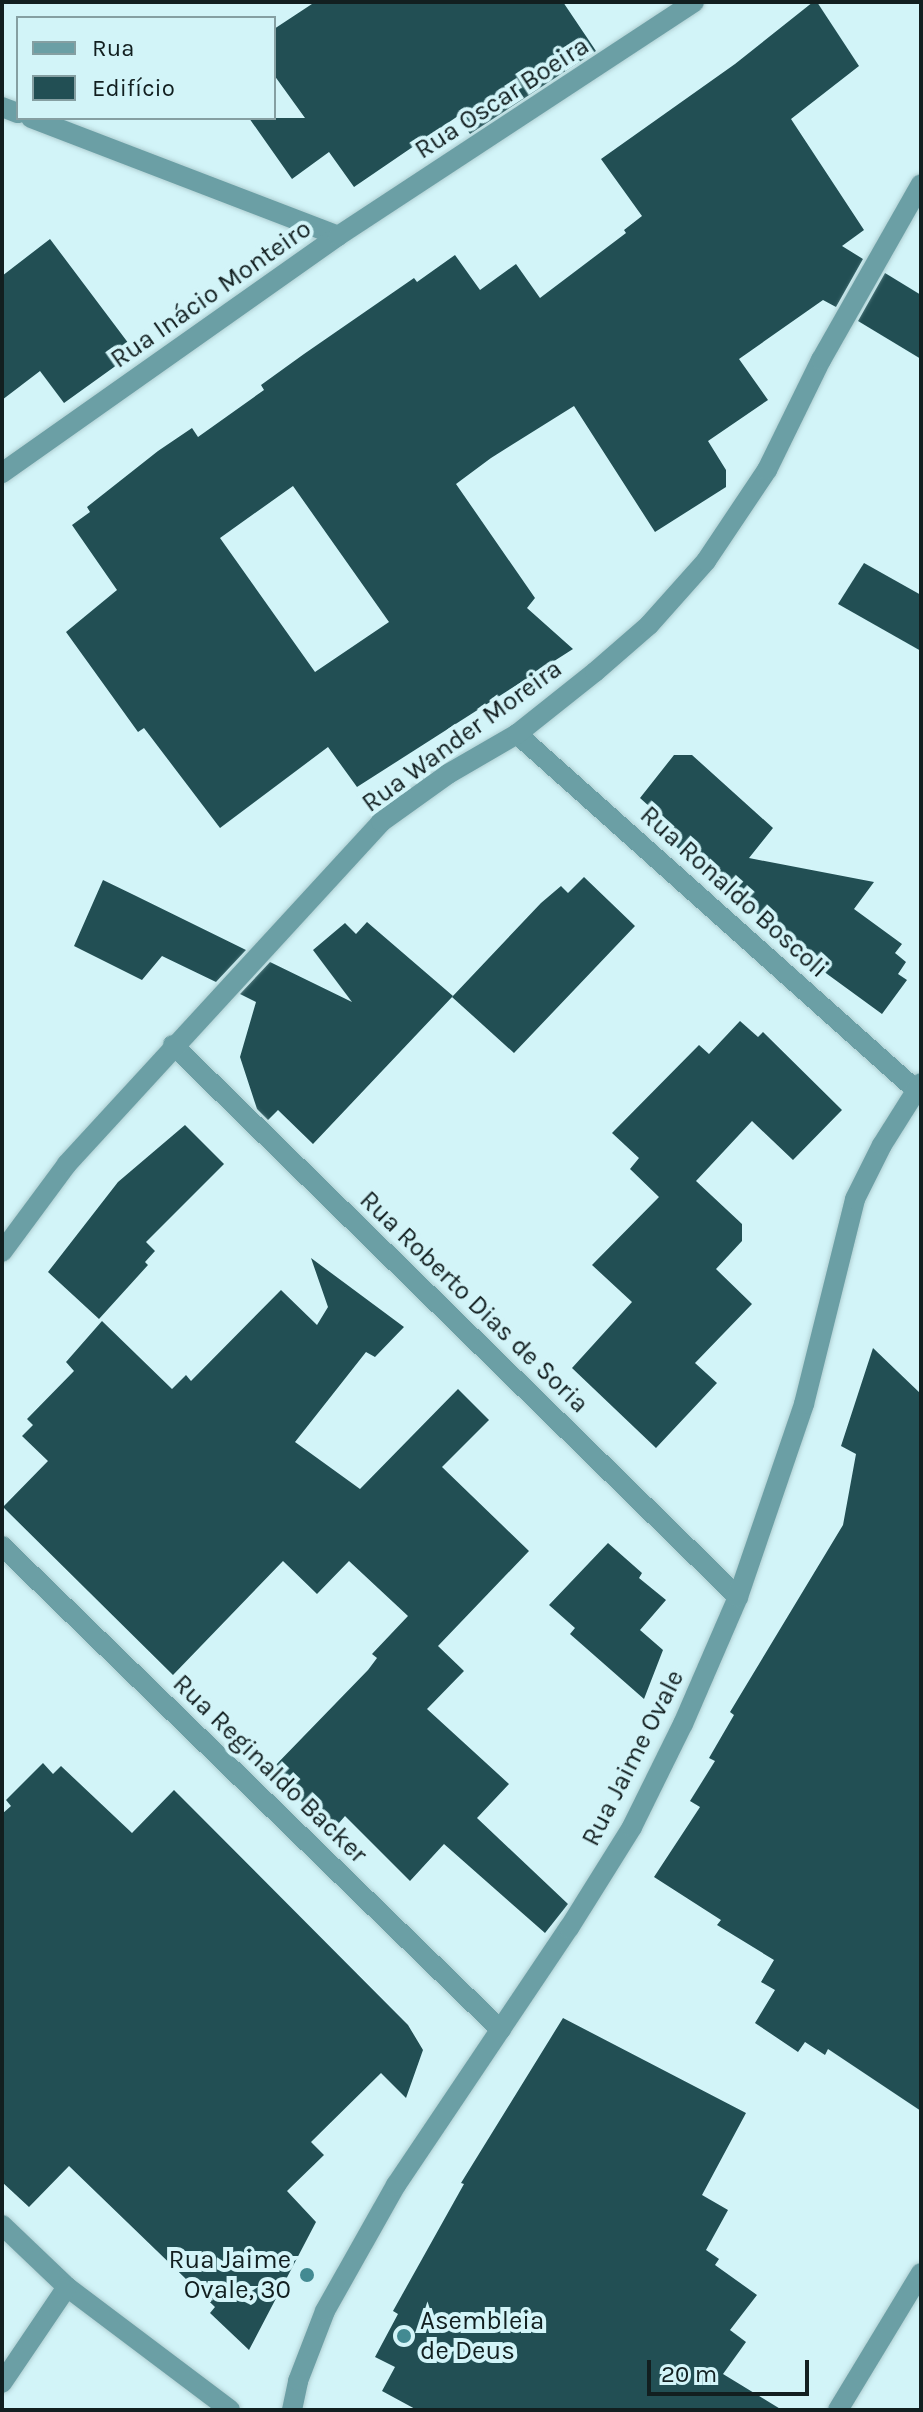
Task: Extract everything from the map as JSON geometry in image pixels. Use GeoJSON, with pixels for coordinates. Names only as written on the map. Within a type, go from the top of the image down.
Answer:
{"type":"FeatureCollection","features":[{"type":"Feature","properties":{"kind":"street","name":"Rua Oscar Boeira"},"geometry":{"type":"LineString","coordinates":[[338,236],[694,2]]}},
{"type":"Feature","properties":{"kind":"street","name":"Rua Inácio Monteiro"},"geometry":{"type":"LineString","coordinates":[[36,120],[338,236]]}},
{"type":"Feature","properties":{"kind":"street","name":"Rua Wander Moreira"},"geometry":{"type":"LineString","coordinates":[[2,1252],[67,1164],[381,822],[448,774],[517,734],[649,625],[706,561],[767,470],[821,360],[921,184]]}},
{"type":"Feature","properties":{"kind":"street","name":"Rua Inácio Monteiro"},"geometry":{"type":"LineString","coordinates":[[2,473],[338,236]]}},
{"type":"Feature","properties":{"kind":"street","name":"Rua Ronaldo Boscoli"},"geometry":{"type":"LineString","coordinates":[[517,734],[918,1086]]}},
{"type":"Feature","properties":{"kind":"street","name":"Rua Roberto Dias de Soria"},"geometry":{"type":"LineString","coordinates":[[173,1045],[738,1597]]}},
{"type":"Feature","properties":{"kind":"street","name":"Rua Jaime Ovale"},"geometry":{"type":"LineString","coordinates":[[292,2410],[298,2381],[325,2311],[396,2185],[632,1827],[738,1597],[804,1404],[855,1199],[882,1145],[918,1086]]}},
{"type":"Feature","properties":{"kind":"street","name":"Rua Reginaldo Backer"},"geometry":{"type":"LineString","coordinates":[[2,1546],[501,2030]]}},
{"type":"Feature","properties":{"kind":"street"},"geometry":{"type":"LineString","coordinates":[[2,2225],[67,2287],[230,2410]]}},
{"type":"Feature","properties":{"kind":"street"},"geometry":{"type":"LineString","coordinates":[[838,2410],[921,2273]]}},
{"type":"Feature","properties":{"kind":"street"},"geometry":{"type":"LineString","coordinates":[[2,2383],[67,2287]]}},
{"type":"Feature","properties":{"kind":"building"},"geometry":{"type":"Polygon","coordinates":[[[315,2],[563,2],[596,51],[470,134],[458,116],[354,187],[329,152],[292,179],[250,120],[305,118],[276,78],[276,28],[315,2]]]}},
{"type":"Feature","properties":{"kind":"building"},"geometry":{"type":"Polygon","coordinates":[[[813,2],[817,2],[859,66],[791,119],[864,230],[842,246],[863,259],[836,307],[823,300],[739,359],[768,400],[708,441],[726,470],[726,487],[655,532],[574,406],[491,458],[456,484],[535,598],[527,608],[573,649],[357,787],[328,747],[220,828],[144,728],[138,732],[66,632],[117,590],[72,525],[90,512],[87,507],[158,451],[192,428],[198,437],[264,390],[261,385],[304,354],[414,278],[417,282],[455,255],[480,290],[516,264],[540,298],[626,233],[624,230],[642,216],[601,159],[735,64],[813,2]],[[293,486],[220,538],[315,672],[389,622],[293,486]]]}},
{"type":"Feature","properties":{"kind":"building"},"geometry":{"type":"Polygon","coordinates":[[[50,239],[135,352],[64,403],[40,371],[2,400],[2,276],[50,239]]]}},
{"type":"Feature","properties":{"kind":"building"},"geometry":{"type":"Polygon","coordinates":[[[885,273],[921,295],[921,359],[858,321],[885,273]]]}},
{"type":"Feature","properties":{"kind":"building"},"geometry":{"type":"Polygon","coordinates":[[[864,563],[921,595],[921,651],[838,604],[864,563]]]}},
{"type":"Feature","properties":{"kind":"building"},"geometry":{"type":"Polygon","coordinates":[[[674,755],[692,755],[773,828],[749,858],[874,882],[854,909],[902,944],[895,953],[906,962],[898,974],[907,980],[882,1014],[823,971],[823,960],[746,906],[741,912],[654,824],[660,816],[640,798],[674,755]]]}},
{"type":"Feature","properties":{"kind":"building"},"geometry":{"type":"Polygon","coordinates":[[[584,877],[635,926],[514,1053],[452,997],[541,903],[561,886],[568,893],[584,877]]]}},
{"type":"Feature","properties":{"kind":"building"},"geometry":{"type":"Polygon","coordinates":[[[103,880],[246,950],[216,982],[162,956],[142,980],[74,946],[103,880]]]}},
{"type":"Feature","properties":{"kind":"building"},"geometry":{"type":"Polygon","coordinates":[[[367,922],[453,996],[313,1144],[278,1110],[268,1120],[257,1109],[240,1057],[256,1002],[240,994],[270,962],[352,1002],[313,950],[345,923],[356,934],[367,922]]]}},
{"type":"Feature","properties":{"kind":"building"},"geometry":{"type":"Polygon","coordinates":[[[740,1021],[758,1037],[763,1032],[842,1110],[793,1160],[752,1121],[696,1181],[742,1224],[742,1241],[716,1269],[752,1304],[695,1363],[717,1383],[656,1448],[572,1368],[632,1302],[592,1265],[659,1197],[630,1169],[639,1158],[612,1133],[699,1045],[709,1054],[740,1021]]]}},
{"type":"Feature","properties":{"kind":"building"},"geometry":{"type":"Polygon","coordinates":[[[185,1125],[224,1164],[146,1242],[155,1251],[145,1262],[148,1265],[99,1319],[48,1272],[118,1182],[185,1125]]]}},
{"type":"Feature","properties":{"kind":"building"},"geometry":{"type":"Polygon","coordinates":[[[311,1258],[404,1327],[375,1357],[366,1352],[295,1442],[360,1489],[458,1389],[489,1420],[442,1467],[529,1551],[438,1646],[464,1671],[427,1709],[509,1784],[477,1818],[568,1904],[545,1933],[444,1844],[410,1881],[345,1816],[332,1831],[270,1771],[368,1670],[377,1658],[372,1654],[408,1616],[349,1561],[317,1594],[283,1561],[173,1675],[3,1507],[48,1461],[22,1436],[33,1425],[27,1419],[74,1371],[66,1362],[102,1321],[172,1389],[186,1375],[191,1381],[281,1290],[317,1325],[328,1307],[311,1258]]]}},
{"type":"Feature","properties":{"kind":"building"},"geometry":{"type":"Polygon","coordinates":[[[873,1348],[921,1394],[921,2111],[828,2049],[825,2055],[805,2042],[798,2052],[755,2023],[775,1990],[761,1982],[774,1960],[717,1925],[721,1920],[654,1877],[700,1807],[690,1801],[715,1761],[709,1758],[734,1715],[730,1712],[843,1525],[856,1454],[841,1446],[873,1348]]]}},
{"type":"Feature","properties":{"kind":"building"},"geometry":{"type":"Polygon","coordinates":[[[608,1543],[642,1573],[639,1578],[666,1600],[640,1630],[663,1650],[644,1699],[570,1634],[575,1628],[549,1605],[608,1543]]]}},
{"type":"Feature","properties":{"kind":"building"},"geometry":{"type":"Polygon","coordinates":[[[43,1763],[53,1774],[61,1766],[132,1833],[174,1790],[408,2025],[423,2050],[406,2098],[381,2073],[311,2142],[324,2155],[287,2191],[316,2222],[249,2350],[210,2313],[215,2307],[69,2166],[29,2207],[2,2182],[2,1814],[11,1806],[6,1800],[43,1763]]]}},
{"type":"Feature","properties":{"kind":"building"},"geometry":{"type":"Polygon","coordinates":[[[563,2018],[746,2113],[702,2195],[728,2210],[706,2250],[719,2259],[715,2265],[757,2295],[730,2330],[746,2342],[723,2374],[782,2410],[417,2410],[382,2391],[395,2367],[375,2357],[398,2314],[393,2311],[464,2184],[461,2183],[563,2018]]]}},
{"type":"Feature","properties":{"kind":"place","name":"Rua Jaime Ovale, 30"},"geometry":{"type":"Point","coordinates":[307,2275]}},
{"type":"Feature","properties":{"kind":"place","name":"Asembleia de Deus"},"geometry":{"type":"Point","coordinates":[404,2336]}}]}
